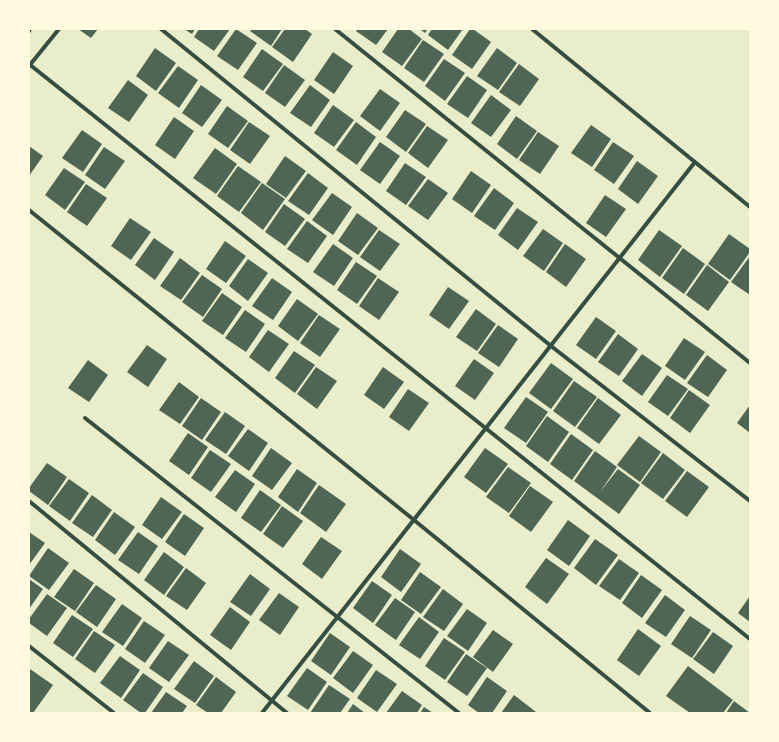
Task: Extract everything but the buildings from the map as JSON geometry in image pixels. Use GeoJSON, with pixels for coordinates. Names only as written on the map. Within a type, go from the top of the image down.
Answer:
{"type":"FeatureCollection","features":[{"type":"Feature","properties":{"kind":"street"},"geometry":{"type":"LineString","coordinates":[[59,29],[29,65],[750,639]]}},
{"type":"Feature","properties":{"kind":"street"},"geometry":{"type":"LineString","coordinates":[[161,29],[551,346],[750,501]]}},
{"type":"Feature","properties":{"kind":"street"},"geometry":{"type":"LineString","coordinates":[[335,29],[750,363]]}},
{"type":"Feature","properties":{"kind":"street"},"geometry":{"type":"LineString","coordinates":[[532,29],[750,207]]}},
{"type":"Feature","properties":{"kind":"street"},"geometry":{"type":"LineString","coordinates":[[262,713],[696,162]]}},
{"type":"Feature","properties":{"kind":"street"},"geometry":{"type":"LineString","coordinates":[[29,210],[414,520],[650,713]]}},
{"type":"Feature","properties":{"kind":"street"},"geometry":{"type":"LineString","coordinates":[[85,418],[459,713]]}},
{"type":"Feature","properties":{"kind":"street"},"geometry":{"type":"LineString","coordinates":[[29,502],[287,713]]}},
{"type":"Feature","properties":{"kind":"street"},"geometry":{"type":"LineString","coordinates":[[29,646],[114,713]]}}]}
